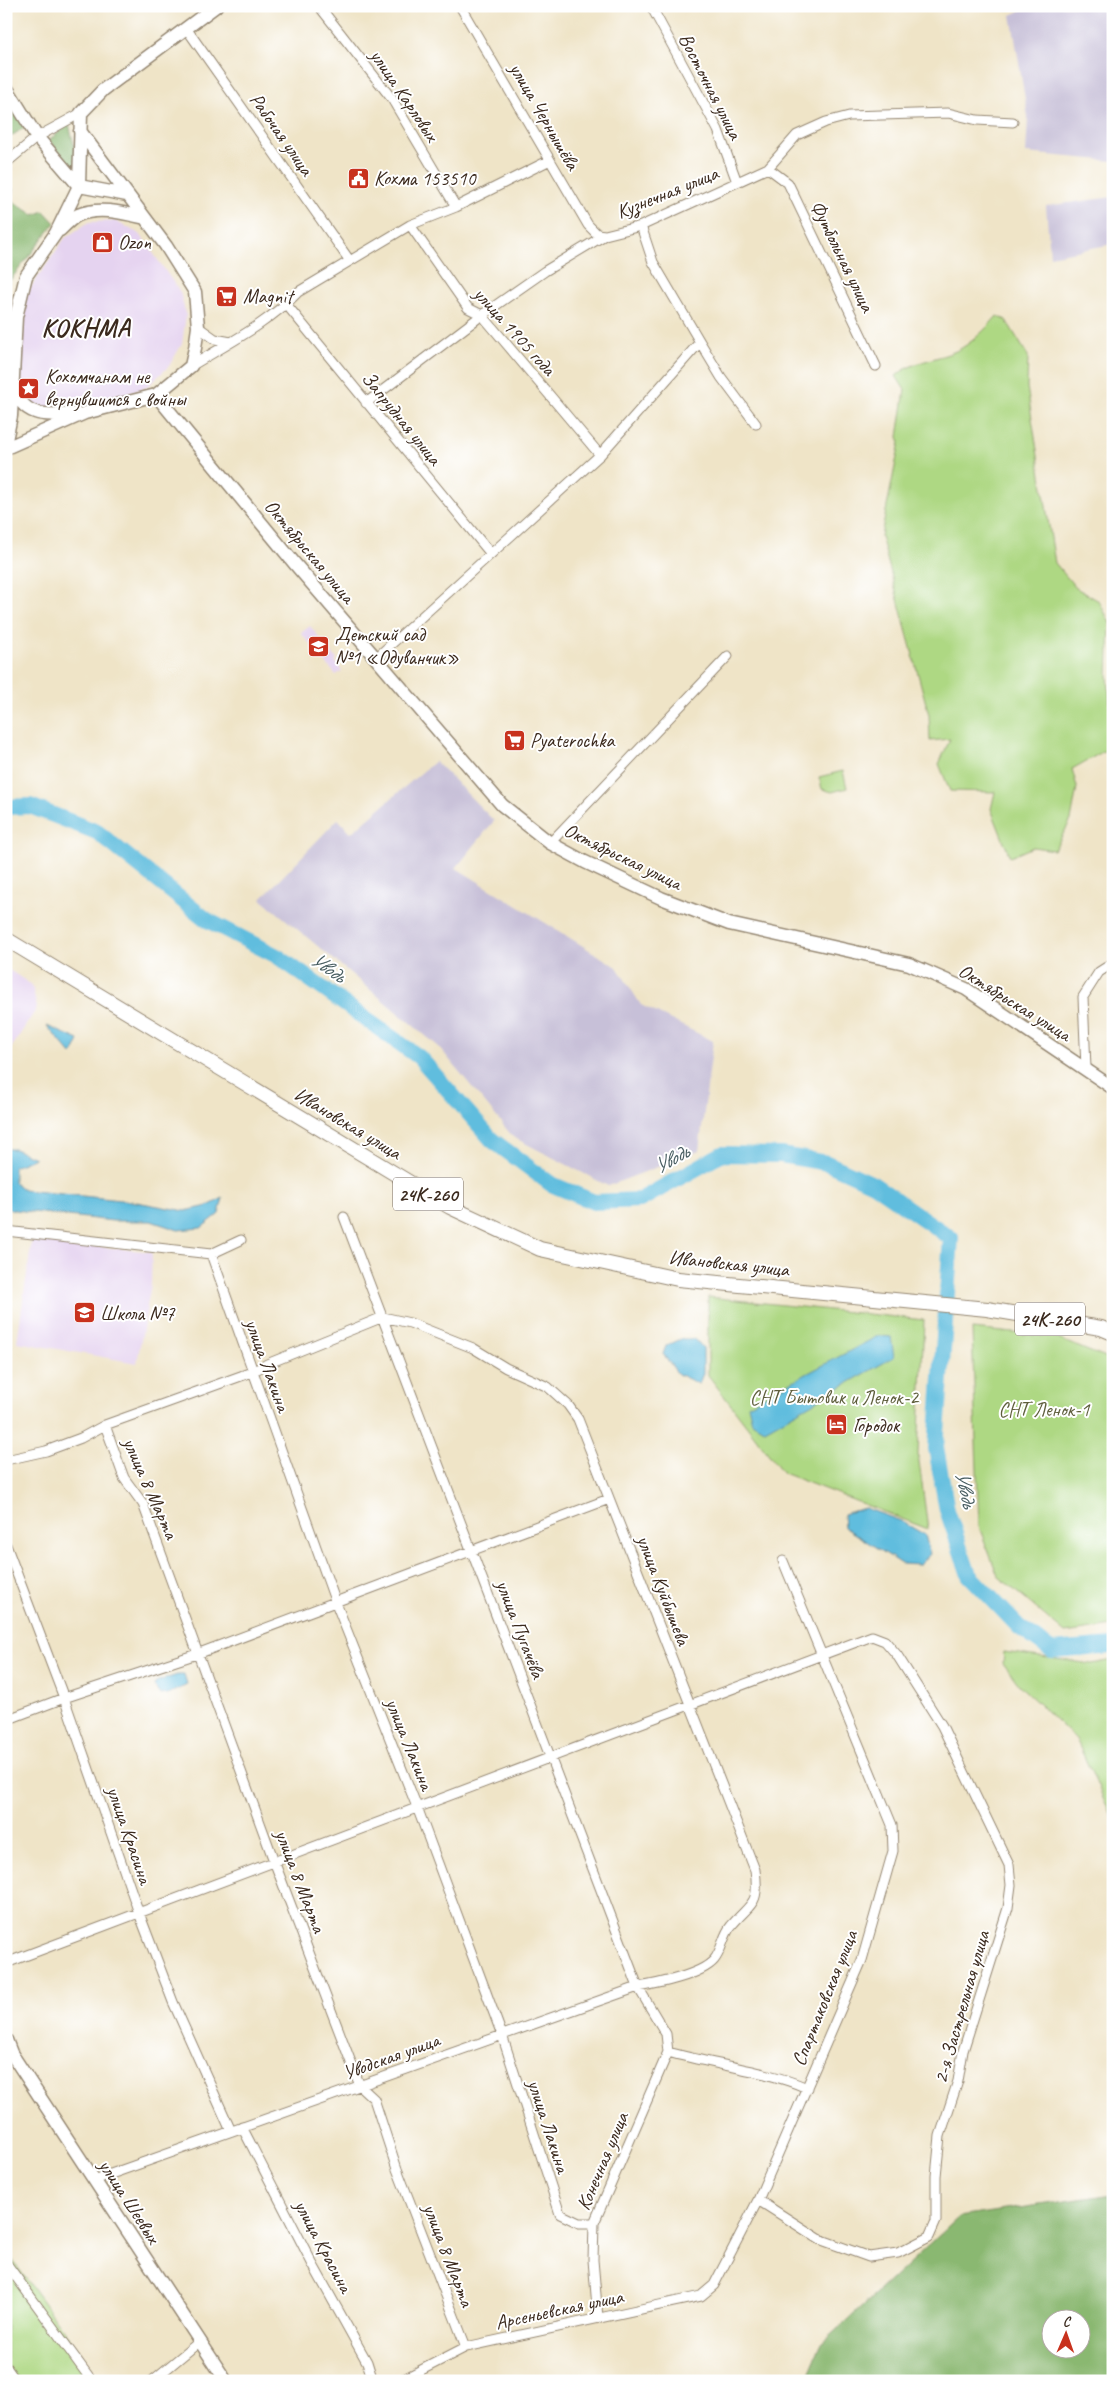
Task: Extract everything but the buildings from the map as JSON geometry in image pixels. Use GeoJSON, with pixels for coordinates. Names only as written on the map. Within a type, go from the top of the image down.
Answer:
{"type":"FeatureCollection","features":[{"type":"Feature","properties":{"kind":"main road"},"geometry":{"type":"LineString","coordinates":[[6,440],[14,378],[16,317],[26,276],[56,233],[79,186],[81,113],[103,90],[216,6]]}},
{"type":"Feature","properties":{"kind":"main road"},"geometry":{"type":"LineString","coordinates":[[6,87],[37,137],[79,186],[127,195]]}},
{"type":"Feature","properties":{"kind":"main road"},"geometry":{"type":"LineString","coordinates":[[6,448],[85,414],[156,395],[191,366],[198,327],[195,292],[166,246],[80,131]]}},
{"type":"Feature","properties":{"kind":"main road"},"geometry":{"type":"LineString","coordinates":[[56,233],[78,215],[97,211],[120,212],[145,218]]}},
{"type":"Feature","properties":{"kind":"main road"},"geometry":{"type":"LineString","coordinates":[[14,378],[16,392],[22,405],[31,411],[43,415],[85,414]]}},
{"type":"Feature","properties":{"kind":"main road","name":"Октябрьская улица"},"geometry":{"type":"LineString","coordinates":[[156,395],[276,541],[502,805],[550,843],[661,898],[729,924],[909,964],[966,989],[1086,1068],[1113,1088]]}},
{"type":"Feature","properties":{"kind":"main road","name":"Ивановская улица"},"geometry":{"type":"LineString","coordinates":[[6,938],[450,1207],[540,1249],[678,1279],[987,1309],[1101,1328],[1113,1333]]}},
{"type":"Feature","properties":{"kind":"main road","name":"улица Шеевых"},"geometry":{"type":"LineString","coordinates":[[6,2040],[11,2053],[226,2381]]}},
{"type":"Feature","properties":{"kind":"street","name":"улица Карловых"},"geometry":{"type":"LineString","coordinates":[[319,6],[392,99],[456,207]]}},
{"type":"Feature","properties":{"kind":"street","name":"улица Чернышёва"},"geometry":{"type":"LineString","coordinates":[[460,6],[588,225],[597,234],[605,235]]}},
{"type":"Feature","properties":{"kind":"street","name":"Восточная улица"},"geometry":{"type":"LineString","coordinates":[[651,6],[718,130],[737,182]]}},
{"type":"Feature","properties":{"kind":"street","name":"Рабочая улица"},"geometry":{"type":"LineString","coordinates":[[186,28],[350,261]]}},
{"type":"Feature","properties":{"kind":"street"},"geometry":{"type":"LineString","coordinates":[[6,163],[37,137],[81,113]]}},
{"type":"Feature","properties":{"kind":"street","name":"Кузнечная улица"},"geometry":{"type":"LineString","coordinates":[[366,403],[545,271],[605,235],[641,226],[768,168],[797,135],[826,122],[849,116],[948,113],[977,120],[1013,122]]}},
{"type":"Feature","properties":{"kind":"street"},"geometry":{"type":"LineString","coordinates":[[191,366],[231,342],[286,304],[298,292],[410,225],[456,207],[550,160]]}},
{"type":"Feature","properties":{"kind":"street","name":"Футбольная улица"},"geometry":{"type":"LineString","coordinates":[[768,168],[788,183],[876,366]]}},
{"type":"Feature","properties":{"kind":"street","name":"улица 1905 года"},"geometry":{"type":"LineString","coordinates":[[410,225],[468,308],[482,316],[600,455]]}},
{"type":"Feature","properties":{"kind":"street"},"geometry":{"type":"LineString","coordinates":[[641,226],[653,262],[721,377],[756,424]]}},
{"type":"Feature","properties":{"kind":"street","name":"Запрудная улица"},"geometry":{"type":"LineString","coordinates":[[286,304],[491,554]]}},
{"type":"Feature","properties":{"kind":"street"},"geometry":{"type":"LineString","coordinates":[[198,327],[215,339],[231,342]]}},
{"type":"Feature","properties":{"kind":"street"},"geometry":{"type":"LineString","coordinates":[[376,658],[600,455],[700,342]]}},
{"type":"Feature","properties":{"kind":"street"},"geometry":{"type":"LineString","coordinates":[[550,843],[728,656]]}},
{"type":"Feature","properties":{"kind":"street"},"geometry":{"type":"LineString","coordinates":[[1086,1068],[1083,996],[1099,972],[1113,963]]}},
{"type":"Feature","properties":{"kind":"street","name":"улица Пугачёва"},"geometry":{"type":"LineString","coordinates":[[344,1217],[638,1987],[666,2034],[668,2052]]}},
{"type":"Feature","properties":{"kind":"street"},"geometry":{"type":"LineString","coordinates":[[6,1231],[211,1254],[241,1240]]}},
{"type":"Feature","properties":{"kind":"street","name":"улица Лакина"},"geometry":{"type":"LineString","coordinates":[[211,1254],[336,1603],[417,1808],[502,2035],[560,2214],[579,2223],[594,2223]]}},
{"type":"Feature","properties":{"kind":"street"},"geometry":{"type":"LineString","coordinates":[[6,1460],[46,1451],[81,1438],[105,1425],[252,1372],[267,1364],[383,1317]]}},
{"type":"Feature","properties":{"kind":"street","name":"улица Куйбышева"},"geometry":{"type":"LineString","coordinates":[[383,1317],[410,1323],[473,1348],[506,1368],[548,1387],[568,1405],[578,1419],[755,1870],[758,1890],[750,1907],[730,1927],[714,1960],[701,1970]]}},
{"type":"Feature","properties":{"kind":"street","name":"улица 8 Марта"},"geometry":{"type":"LineString","coordinates":[[105,1425],[124,1478],[143,1504],[274,1861],[360,2086],[374,2099],[397,2169],[466,2347]]}},
{"type":"Feature","properties":{"kind":"street"},"geometry":{"type":"LineString","coordinates":[[6,1720],[64,1698],[197,1654],[609,1499]]}},
{"type":"Feature","properties":{"kind":"street","name":"улица Красина"},"geometry":{"type":"LineString","coordinates":[[6,1545],[64,1698],[139,1913],[173,2002],[231,2131]]}},
{"type":"Feature","properties":{"kind":"street","name":"Спартаковская улица"},"geometry":{"type":"LineString","coordinates":[[702,2296],[714,2285],[758,2200],[862,1960],[893,1851],[892,1826],[783,1561]]}},
{"type":"Feature","properties":{"kind":"street","name":"2-я Застрельная улица"},"geometry":{"type":"LineString","coordinates":[[758,2200],[819,2239],[869,2257],[898,2253],[929,2237],[936,2221],[936,2176],[940,2136],[958,2081],[963,2051],[1008,1908],[1011,1885],[1009,1865],[942,1726],[897,1655],[885,1642],[872,1636],[821,1655]]}},
{"type":"Feature","properties":{"kind":"street"},"geometry":{"type":"LineString","coordinates":[[6,1963],[821,1655]]}},
{"type":"Feature","properties":{"kind":"street","name":"Уводская улица"},"geometry":{"type":"LineString","coordinates":[[94,2180],[638,1987],[655,1984],[701,1970]]}},
{"type":"Feature","properties":{"kind":"street"},"geometry":{"type":"LineString","coordinates":[[668,2052],[704,2063],[787,2080],[807,2088]]}},
{"type":"Feature","properties":{"kind":"street","name":"Конечная улица"},"geometry":{"type":"LineString","coordinates":[[598,2318],[593,2260],[594,2223],[668,2052]]}},
{"type":"Feature","properties":{"kind":"street","name":"улица Красина"},"geometry":{"type":"LineString","coordinates":[[242,2127],[313,2265],[367,2362],[373,2381]]}},
{"type":"Feature","properties":{"kind":"street"},"geometry":{"type":"LineString","coordinates":[[6,2263],[92,2381]]}},
{"type":"Feature","properties":{"kind":"street","name":"Арсеньевская улица"},"geometry":{"type":"LineString","coordinates":[[400,2381],[466,2347],[702,2296]]}},
{"type":"Feature","properties":{"kind":"street"},"geometry":{"type":"LineString","coordinates":[[152,2381],[199,2342]]}},
{"type":"Feature","properties":{"kind":"street"},"geometry":{"type":"LineString","coordinates":[[6,2366],[16,2381]]}},
{"type":"Feature","properties":{"kind":"shaded area"},"geometry":{"type":"Polygon","coordinates":[[[1031,6],[1113,6],[1113,161],[1026,153],[1028,117],[1011,15],[1031,6]]]}},
{"type":"Feature","properties":{"kind":"shaded area"},"geometry":{"type":"Polygon","coordinates":[[[1113,197],[1113,244],[1050,256],[1046,206],[1113,197]]]}},
{"type":"Feature","properties":{"kind":"shaded area"},"geometry":{"type":"Polygon","coordinates":[[[115,221],[140,234],[180,292],[186,315],[182,344],[169,366],[147,387],[114,399],[48,409],[35,406],[19,392],[19,322],[24,297],[65,238],[89,222],[115,221]]]}},
{"type":"Feature","properties":{"kind":"shaded area","name":"Детский сад №1 «Одуванчик»"},"geometry":{"type":"Polygon","coordinates":[[[310,626],[337,659],[335,661],[342,671],[336,675],[301,633],[310,626]]]}},
{"type":"Feature","properties":{"kind":"shaded area"},"geometry":{"type":"Polygon","coordinates":[[[435,761],[494,821],[456,868],[617,967],[641,1005],[713,1041],[699,1151],[608,1186],[513,1137],[439,1047],[261,899],[338,819],[351,833],[435,761]]]}},
{"type":"Feature","properties":{"kind":"shaded area"},"geometry":{"type":"Polygon","coordinates":[[[6,968],[32,985],[37,1008],[6,1056],[6,968]]]}},
{"type":"Feature","properties":{"kind":"shaded area","name":"Школа №7"},"geometry":{"type":"Polygon","coordinates":[[[32,1240],[152,1252],[151,1284],[137,1363],[17,1342],[32,1240]]]}},
{"type":"Feature","properties":{"kind":"green space"},"geometry":{"type":"Polygon","coordinates":[[[6,96],[26,126],[6,140],[6,96]]]}},
{"type":"Feature","properties":{"kind":"green space"},"geometry":{"type":"Polygon","coordinates":[[[69,124],[75,149],[76,167],[72,169],[49,140],[69,124]]]}},
{"type":"Feature","properties":{"kind":"green space"},"geometry":{"type":"Polygon","coordinates":[[[6,186],[13,189],[11,200],[34,215],[44,211],[55,223],[8,283],[6,289],[6,186]]]}},
{"type":"Feature","properties":{"kind":"green space"},"geometry":{"type":"Polygon","coordinates":[[[997,316],[1006,320],[1028,356],[1027,387],[1055,563],[1076,588],[1099,601],[1110,623],[1108,676],[1113,746],[1072,769],[1077,787],[1071,820],[1054,850],[1033,847],[1010,857],[991,809],[995,792],[950,791],[939,764],[950,739],[930,741],[929,715],[881,536],[900,442],[898,437],[905,390],[896,376],[909,367],[962,348],[978,336],[997,316]]]}},
{"type":"Feature","properties":{"kind":"green space"},"geometry":{"type":"Polygon","coordinates":[[[843,771],[847,788],[832,792],[822,789],[819,777],[843,771]]]}},
{"type":"Feature","properties":{"kind":"green space","name":"СНТ Бытовик и Ленок-2"},"geometry":{"type":"Polygon","coordinates":[[[708,1297],[924,1320],[918,1454],[928,1529],[783,1473],[708,1375],[708,1297]]]}},
{"type":"Feature","properties":{"kind":"green space","name":"СНТ Ленок-1"},"geometry":{"type":"Polygon","coordinates":[[[972,1329],[1054,1337],[1113,1361],[1113,1626],[1065,1633],[998,1576],[979,1527],[972,1329]]]}},
{"type":"Feature","properties":{"kind":"green space"},"geometry":{"type":"Polygon","coordinates":[[[1004,1652],[1092,1664],[1113,1660],[1113,1819],[1076,1739],[1020,1686],[1003,1663],[1004,1652]]]}},
{"type":"Feature","properties":{"kind":"green space"},"geometry":{"type":"Polygon","coordinates":[[[1113,2194],[1113,2381],[806,2381],[821,2345],[959,2217],[1113,2194]]]}},
{"type":"Feature","properties":{"kind":"green space"},"geometry":{"type":"Polygon","coordinates":[[[6,2251],[100,2381],[6,2381],[6,2251]]]}},
{"type":"Feature","properties":{"kind":"water"},"geometry":{"type":"Polygon","coordinates":[[[47,1026],[79,1040],[72,1055],[47,1026]]]}},
{"type":"Feature","properties":{"kind":"water"},"geometry":{"type":"Polygon","coordinates":[[[6,1149],[15,1149],[35,1158],[14,1167],[14,1182],[24,1190],[131,1201],[185,1211],[208,1206],[223,1198],[219,1214],[201,1228],[178,1230],[151,1221],[113,1221],[6,1209],[6,1149]]]}},
{"type":"Feature","properties":{"kind":"water"},"geometry":{"type":"Polygon","coordinates":[[[878,1336],[891,1337],[894,1357],[765,1430],[752,1422],[748,1405],[878,1336]]]}},
{"type":"Feature","properties":{"kind":"water"},"geometry":{"type":"Polygon","coordinates":[[[681,1339],[695,1339],[703,1348],[703,1373],[699,1384],[678,1374],[663,1354],[666,1346],[681,1339]]]}},
{"type":"Feature","properties":{"kind":"water"},"geometry":{"type":"Polygon","coordinates":[[[865,1508],[901,1521],[925,1535],[930,1554],[920,1565],[902,1564],[844,1527],[843,1514],[865,1508]]]}},
{"type":"Feature","properties":{"kind":"water"},"geometry":{"type":"Polygon","coordinates":[[[177,1675],[184,1675],[187,1685],[168,1694],[160,1695],[154,1686],[156,1682],[177,1675]]]}},
{"type":"Feature","properties":{"kind":"waterway","name":"Уводь"},"geometry":{"type":"LineString","coordinates":[[6,807],[30,806],[97,832],[207,920],[277,956],[419,1057],[492,1140],[551,1184],[594,1202],[640,1200],[722,1154],[781,1155],[827,1163],[873,1184],[951,1238],[936,1448],[947,1510],[969,1575],[1019,1627],[1052,1651],[1113,1646]]}},
{"type":"Feature","properties":{"kind":"place","name":"Кохма 153510"},"geometry":{"type":"Point","coordinates":[358,178]}},
{"type":"Feature","properties":{"kind":"place","name":"Ozon"},"geometry":{"type":"Point","coordinates":[102,242]}},
{"type":"Feature","properties":{"kind":"place","name":"Magnit"},"geometry":{"type":"Point","coordinates":[227,296]}},
{"type":"Feature","properties":{"kind":"place","name":"Кохомчанам не вернувшимся с войны"},"geometry":{"type":"Point","coordinates":[29,388]}},
{"type":"Feature","properties":{"kind":"place","name":"Детский сад №1 «Одуванчик»"},"geometry":{"type":"Point","coordinates":[319,646]}},
{"type":"Feature","properties":{"kind":"place","name":"Pyaterochka"},"geometry":{"type":"Point","coordinates":[514,740]}},
{"type":"Feature","properties":{"kind":"place","name":"Школа №7"},"geometry":{"type":"Point","coordinates":[84,1313]}},
{"type":"Feature","properties":{"kind":"place","name":"Городок"},"geometry":{"type":"Point","coordinates":[837,1425]}},
{"type":"Feature","properties":{"kind":"district","name":"KOKHMA"},"geometry":{"type":"Point","coordinates":[86,327]}}]}
